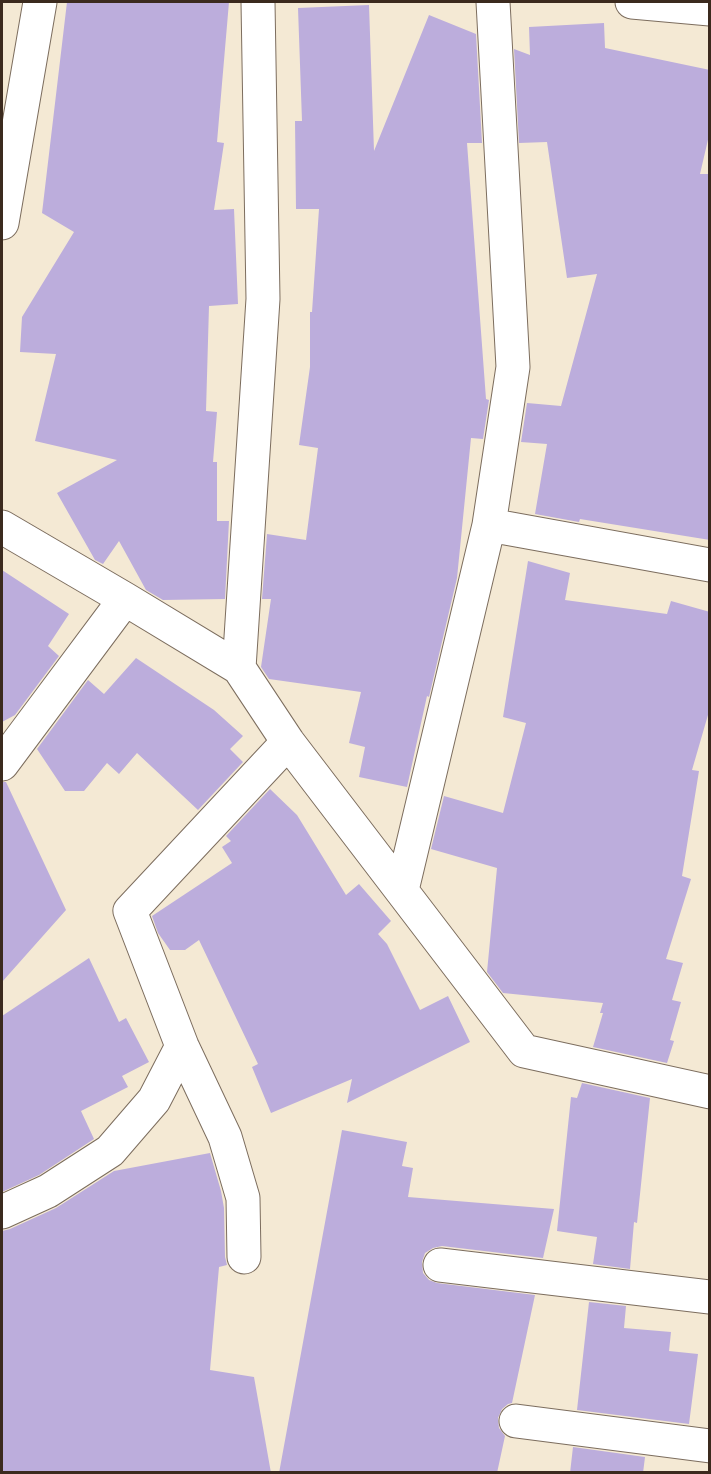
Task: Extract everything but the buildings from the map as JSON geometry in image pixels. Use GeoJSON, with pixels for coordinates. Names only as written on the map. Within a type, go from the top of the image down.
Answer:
{"type":"FeatureCollection","features":[{"type":"Feature","properties":{"kind":"street"},"geometry":{"type":"LineString","coordinates":[[2,223],[40,2]]}},
{"type":"Feature","properties":{"kind":"street"},"geometry":{"type":"LineString","coordinates":[[239,668],[263,299],[258,2]]}},
{"type":"Feature","properties":{"kind":"street"},"geometry":{"type":"LineString","coordinates":[[402,890],[489,525],[513,367],[493,2]]}},
{"type":"Feature","properties":{"kind":"street"},"geometry":{"type":"LineString","coordinates":[[632,2],[710,9]]}},
{"type":"Feature","properties":{"kind":"street"},"geometry":{"type":"LineString","coordinates":[[489,525],[710,565]]}},
{"type":"Feature","properties":{"kind":"street"},"geometry":{"type":"LineString","coordinates":[[2,527],[239,668],[288,742],[524,1051],[710,1092]]}},
{"type":"Feature","properties":{"kind":"street"},"geometry":{"type":"LineString","coordinates":[[2,764],[125,599]]}},
{"type":"Feature","properties":{"kind":"street"},"geometry":{"type":"LineString","coordinates":[[244,1257],[243,1198],[225,1137],[182,1046],[130,911],[288,742]]}},
{"type":"Feature","properties":{"kind":"street"},"geometry":{"type":"LineString","coordinates":[[2,1212],[48,1191],[110,1151],[154,1100],[182,1046]]}},
{"type":"Feature","properties":{"kind":"street"},"geometry":{"type":"LineString","coordinates":[[440,1264],[710,1297]]}},
{"type":"Feature","properties":{"kind":"street"},"geometry":{"type":"LineString","coordinates":[[516,1421],[710,1446]]}}]}
